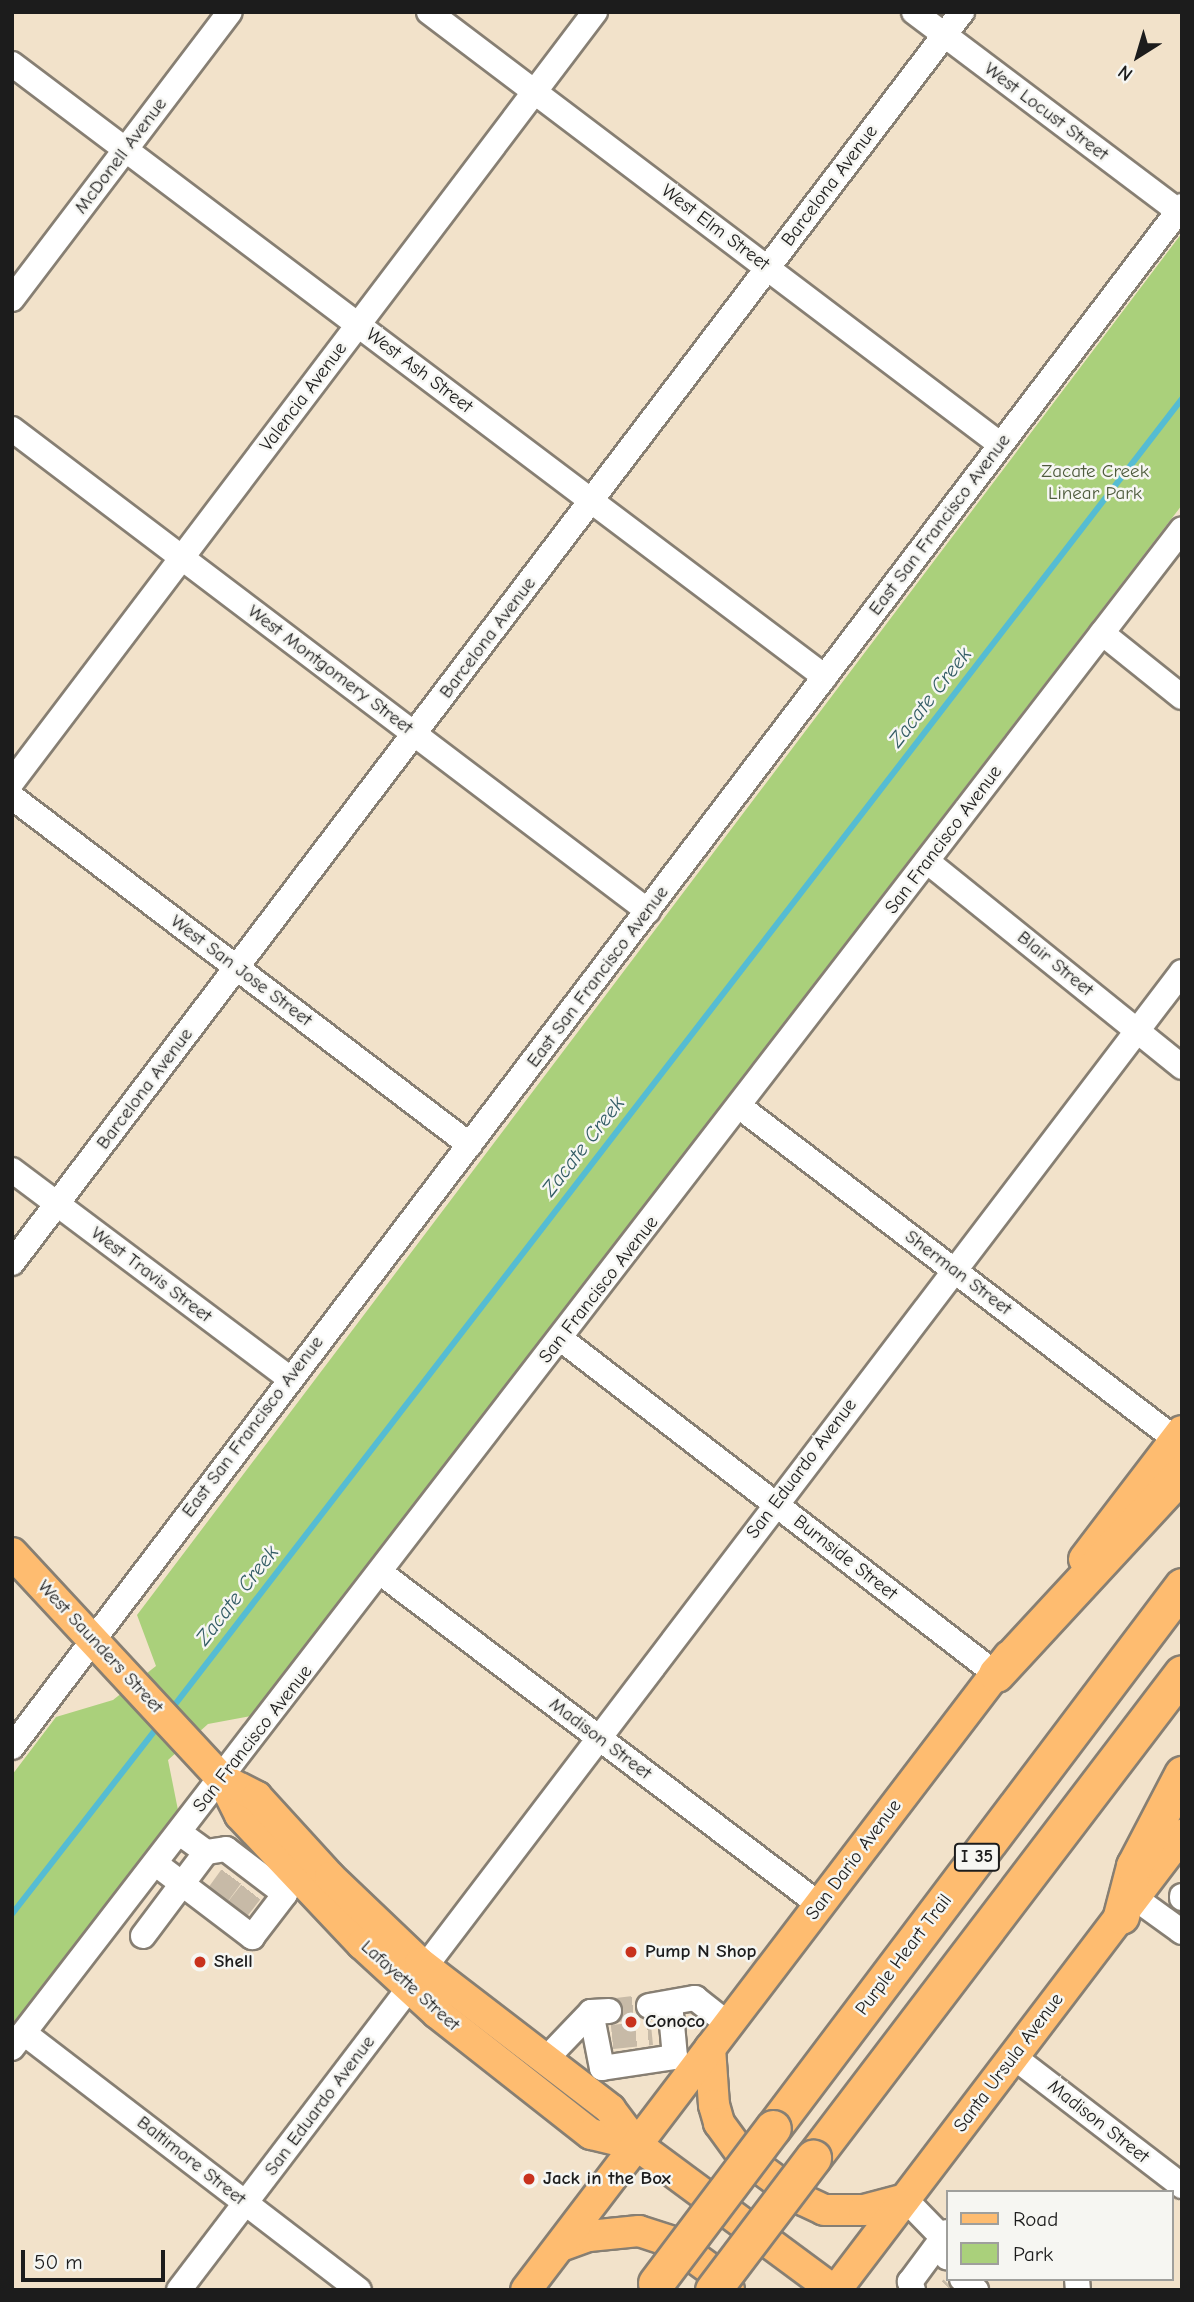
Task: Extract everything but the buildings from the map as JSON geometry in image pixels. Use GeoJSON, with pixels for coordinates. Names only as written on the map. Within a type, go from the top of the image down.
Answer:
{"type":"FeatureCollection","features":[{"type":"Feature","properties":{"kind":"highway"},"geometry":{"type":"LineString","coordinates":[[996,1674],[1180,1448]]}},
{"type":"Feature","properties":{"kind":"highway","name":"Purple Heart Trail"},"geometry":{"type":"LineString","coordinates":[[653,2286],[1182,1586]]}},
{"type":"Feature","properties":{"kind":"highway","name":"I 35"},"geometry":{"type":"LineString","coordinates":[[713,2290],[1182,1674]]}},
{"type":"Feature","properties":{"kind":"highway"},"geometry":{"type":"LineString","coordinates":[[1128,1907],[1134,1866],[1182,1774]]}},
{"type":"Feature","properties":{"kind":"main road","name":"West Saunders Street"},"geometry":{"type":"LineString","coordinates":[[12,1553],[188,1742]]}},
{"type":"Feature","properties":{"kind":"main road","name":"San Dario Avenue"},"geometry":{"type":"LineString","coordinates":[[526,2290],[637,2145],[693,2058],[728,2024],[996,1674]]}},
{"type":"Feature","properties":{"kind":"main road","name":"Lafayette Street"},"geometry":{"type":"LineString","coordinates":[[188,1742],[222,1779],[240,1815],[259,1835],[291,1886],[417,1978],[545,2060],[593,2078],[610,2109],[637,2145],[835,2290]]}},
{"type":"Feature","properties":{"kind":"main road","name":"Lafayette Street"},"geometry":{"type":"LineString","coordinates":[[222,1779],[257,1797],[417,1978],[591,2134],[637,2145]]}},
{"type":"Feature","properties":{"kind":"main road","name":"Santa Ursula Avenue"},"geometry":{"type":"LineString","coordinates":[[835,2290],[1182,1835]]}},
{"type":"Feature","properties":{"kind":"main road"},"geometry":{"type":"LineString","coordinates":[[693,2058],[719,2123],[743,2156],[803,2200],[824,2210],[863,2210],[905,2199]]}},
{"type":"Feature","properties":{"kind":"main road"},"geometry":{"type":"LineString","coordinates":[[561,2246],[589,2236],[639,2231],[673,2242],[717,2274],[729,2290]]}},
{"type":"Feature","properties":{"kind":"street","name":"McDonell Avenue"},"geometry":{"type":"LineString","coordinates":[[12,299],[230,12]]}},
{"type":"Feature","properties":{"kind":"street","name":"West Elm Street"},"geometry":{"type":"LineString","coordinates":[[429,12],[1001,445]]}},
{"type":"Feature","properties":{"kind":"street","name":"Valencia Avenue"},"geometry":{"type":"LineString","coordinates":[[12,782],[595,12]]}},
{"type":"Feature","properties":{"kind":"street","name":"West Locust Street"},"geometry":{"type":"LineString","coordinates":[[914,12],[1180,209]]}},
{"type":"Feature","properties":{"kind":"street","name":"Barcelona Avenue"},"geometry":{"type":"LineString","coordinates":[[12,1263],[962,12]]}},
{"type":"Feature","properties":{"kind":"street","name":"West Ash Street"},"geometry":{"type":"LineString","coordinates":[[12,64],[825,677]]}},
{"type":"Feature","properties":{"kind":"street","name":"East San Francisco Avenue"},"geometry":{"type":"LineString","coordinates":[[12,1747],[92,1638],[1180,209]]}},
{"type":"Feature","properties":{"kind":"street","name":"West Montgomery Street"},"geometry":{"type":"LineString","coordinates":[[12,429],[648,911]]}},
{"type":"Feature","properties":{"kind":"street","name":"San Francisco Avenue"},"geometry":{"type":"LineString","coordinates":[[18,2040],[740,1107],[1182,529]]}},
{"type":"Feature","properties":{"kind":"street"},"geometry":{"type":"LineString","coordinates":[[1102,634],[1182,697]]}},
{"type":"Feature","properties":{"kind":"street","name":"West San Jose Street"},"geometry":{"type":"LineString","coordinates":[[12,797],[470,1144]]}},
{"type":"Feature","properties":{"kind":"street","name":"Blair Street"},"geometry":{"type":"LineString","coordinates":[[928,862],[1182,1067]]}},
{"type":"Feature","properties":{"kind":"street","name":"San Eduardo Avenue"},"geometry":{"type":"LineString","coordinates":[[179,2290],[1182,972]]}},
{"type":"Feature","properties":{"kind":"street","name":"Sherman Street"},"geometry":{"type":"LineString","coordinates":[[740,1107],[954,1270],[1180,1448]]}},
{"type":"Feature","properties":{"kind":"street","name":"West Travis Street"},"geometry":{"type":"LineString","coordinates":[[12,1170],[290,1379]]}},
{"type":"Feature","properties":{"kind":"street","name":"Burnside Street"},"geometry":{"type":"LineString","coordinates":[[561,1339],[996,1674]]}},
{"type":"Feature","properties":{"kind":"street","name":"Madison Street"},"geometry":{"type":"LineString","coordinates":[[381,1573],[820,1905]]}},
{"type":"Feature","properties":{"kind":"street"},"geometry":{"type":"LineString","coordinates":[[180,1833],[206,1853]]}},
{"type":"Feature","properties":{"kind":"street"},"geometry":{"type":"LineString","coordinates":[[239,1865],[259,1835]]}},
{"type":"Feature","properties":{"kind":"street"},"geometry":{"type":"LineString","coordinates":[[143,1936],[183,1884],[206,1853],[226,1849],[239,1865],[259,1881],[291,1886],[252,1937],[223,1909],[183,1884],[156,1864]]}},
{"type":"Feature","properties":{"kind":"street"},"geometry":{"type":"LineString","coordinates":[[1128,1907],[1182,1932]]}},
{"type":"Feature","properties":{"kind":"street"},"geometry":{"type":"LineString","coordinates":[[693,2058],[662,2031],[659,2005],[695,1998],[728,2024]]}},
{"type":"Feature","properties":{"kind":"street"},"geometry":{"type":"LineString","coordinates":[[545,2060],[600,2012],[604,2039],[593,2078],[693,2058]]}},
{"type":"Feature","properties":{"kind":"street","name":"Baltimore Street"},"geometry":{"type":"LineString","coordinates":[[18,2040],[246,2203],[359,2290]]}},
{"type":"Feature","properties":{"kind":"street","name":"Madison Street"},"geometry":{"type":"LineString","coordinates":[[1014,2057],[1182,2186]]}},
{"type":"Feature","properties":{"kind":"street"},"geometry":{"type":"LineString","coordinates":[[905,2199],[945,2242],[910,2282],[913,2290]]}},
{"type":"Feature","properties":{"kind":"street"},"geometry":{"type":"LineString","coordinates":[[957,2282],[976,2290]]}},
{"type":"Feature","properties":{"kind":"green space","name":"Zacate Creek Linear Park"},"geometry":{"type":"Polygon","coordinates":[[[1182,233],[1182,505],[251,1716],[208,1724],[168,1760],[179,1815],[12,2033],[12,1775],[56,1717],[113,1700],[156,1666],[137,1615],[1182,233]]]}},
{"type":"Feature","properties":{"kind":"waterway","name":"Zacate Creek"},"geometry":{"type":"LineString","coordinates":[[170,1711],[1182,399]]}},
{"type":"Feature","properties":{"kind":"waterway","name":"Zacate Creek"},"geometry":{"type":"LineString","coordinates":[[12,1914],[159,1725]]}},
{"type":"Feature","properties":{"kind":"tunnel"},"geometry":{"type":"LineString","coordinates":[[217,1896],[236,1870]]}},
{"type":"Feature","properties":{"kind":"tunnel"},"geometry":{"type":"LineString","coordinates":[[236,1911],[256,1885]]}},
{"type":"Feature","properties":{"kind":"tunnel"},"geometry":{"type":"LineString","coordinates":[[609,2011],[649,2006]]}},
{"type":"Feature","properties":{"kind":"tunnel"},"geometry":{"type":"LineString","coordinates":[[612,2037],[652,2033]]}},
{"type":"Feature","properties":{"kind":"place","name":"Pump N Shop"},"geometry":{"type":"Point","coordinates":[631,1952]}},
{"type":"Feature","properties":{"kind":"place","name":"Shell"},"geometry":{"type":"Point","coordinates":[200,1962]}},
{"type":"Feature","properties":{"kind":"place","name":"Conoco"},"geometry":{"type":"Point","coordinates":[631,2022]}},
{"type":"Feature","properties":{"kind":"place","name":"Jack in the Box"},"geometry":{"type":"Point","coordinates":[529,2179]}}]}
